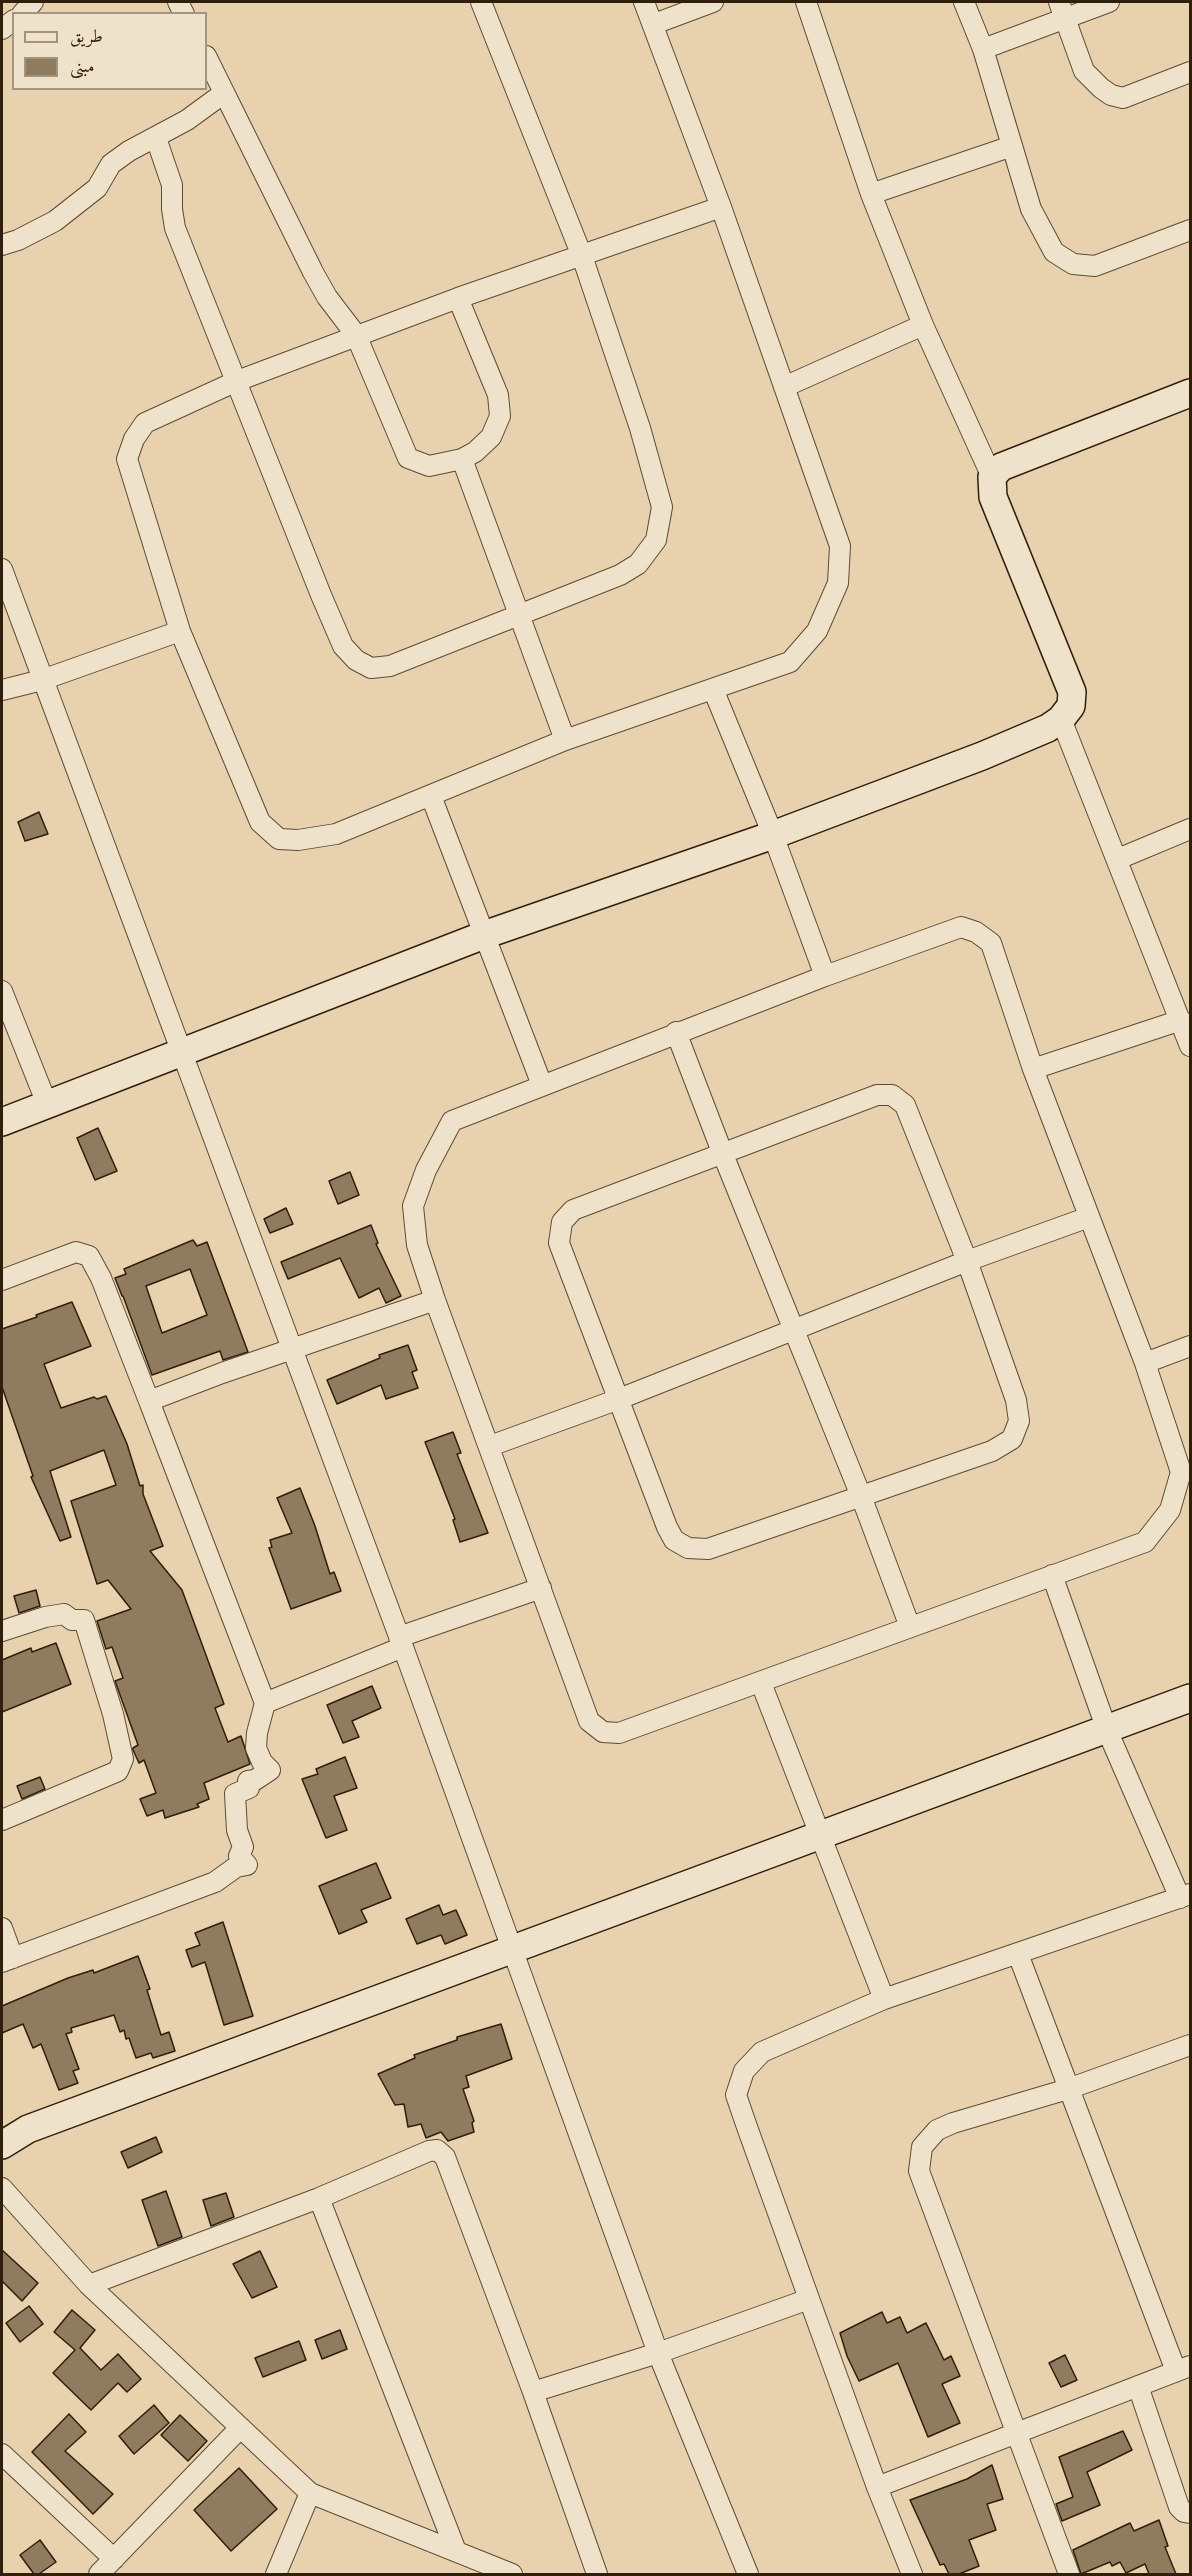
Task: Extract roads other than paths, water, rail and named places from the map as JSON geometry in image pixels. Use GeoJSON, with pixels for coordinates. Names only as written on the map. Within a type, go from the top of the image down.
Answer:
{"type":"FeatureCollection","features":[{"type":"Feature","properties":{"kind":"street"},"geometry":{"type":"LineString","coordinates":[[156,138],[172,185],[175,228],[321,595],[343,646],[356,660],[371,668],[390,666],[620,575],[638,564],[656,540],[662,507],[640,428],[582,256],[481,2]]}},
{"type":"Feature","properties":{"kind":"street"},"geometry":{"type":"LineString","coordinates":[[644,2],[721,207],[840,546],[838,583],[817,631],[790,662],[565,740],[336,834],[298,840],[279,839],[260,822],[180,632],[127,459],[134,439],[146,423],[237,381],[458,298],[721,207]]}},
{"type":"Feature","properties":{"kind":"street"},"geometry":{"type":"LineString","coordinates":[[654,24],[713,2]]}},
{"type":"Feature","properties":{"kind":"street"},"geometry":{"type":"LineString","coordinates":[[2,1122],[484,935],[773,835],[982,756],[1048,728],[1061,719],[1071,706],[1072,692],[993,497],[992,477],[922,325],[871,194],[806,2]]}},
{"type":"Feature","properties":{"kind":"street"},"geometry":{"type":"LineString","coordinates":[[964,2],[983,49],[1031,209],[1054,252],[1072,264],[1095,266],[1191,230]]}},
{"type":"Feature","properties":{"kind":"street"},"geometry":{"type":"LineString","coordinates":[[983,49],[1062,10],[1108,2]]}},
{"type":"Feature","properties":{"kind":"street"},"geometry":{"type":"LineString","coordinates":[[1062,10],[1084,71],[1111,95],[1123,98],[1191,72]]}},
{"type":"Feature","properties":{"kind":"street"},"geometry":{"type":"LineString","coordinates":[[207,58],[313,272],[327,297],[356,335],[408,458],[429,466],[462,459],[475,452],[491,437],[500,416],[498,395],[458,298]]}},
{"type":"Feature","properties":{"kind":"street"},"geometry":{"type":"LineString","coordinates":[[2,245],[18,240],[71,210],[97,188],[111,164],[129,151],[187,120],[224,93]]}},
{"type":"Feature","properties":{"kind":"street"},"geometry":{"type":"LineString","coordinates":[[871,194],[1012,146]]}},
{"type":"Feature","properties":{"kind":"street"},"geometry":{"type":"LineString","coordinates":[[784,387],[922,325]]}},
{"type":"Feature","properties":{"kind":"street"},"geometry":{"type":"LineString","coordinates":[[992,477],[1001,467],[1191,393]]}},
{"type":"Feature","properties":{"kind":"street"},"geometry":{"type":"LineString","coordinates":[[462,459],[565,740]]}},
{"type":"Feature","properties":{"kind":"street"},"geometry":{"type":"LineString","coordinates":[[2,569],[514,1949],[658,2353],[748,2574]]}},
{"type":"Feature","properties":{"kind":"street"},"geometry":{"type":"LineString","coordinates":[[2,690],[42,680],[180,632]]}},
{"type":"Feature","properties":{"kind":"street"},"geometry":{"type":"LineString","coordinates":[[713,689],[773,835],[825,976]]}},
{"type":"Feature","properties":{"kind":"street"},"geometry":{"type":"LineString","coordinates":[[1061,719],[1191,1046]]}},
{"type":"Feature","properties":{"kind":"street"},"geometry":{"type":"LineString","coordinates":[[430,796],[542,1085]]}},
{"type":"Feature","properties":{"kind":"street"},"geometry":{"type":"LineString","coordinates":[[1118,859],[1191,829]]}},
{"type":"Feature","properties":{"kind":"street"},"geometry":{"type":"LineString","coordinates":[[961,927],[976,932],[991,943],[1033,1069],[1145,1363],[1181,1472],[1170,1510],[1145,1542],[619,1733],[603,1732],[589,1721],[435,1300],[417,1245],[413,1206],[426,1170],[452,1121],[825,976],[961,927]]}},
{"type":"Feature","properties":{"kind":"street"},"geometry":{"type":"LineString","coordinates":[[2,991],[47,1104]]}},
{"type":"Feature","properties":{"kind":"street"},"geometry":{"type":"LineString","coordinates":[[1033,1069],[1181,1020]]}},
{"type":"Feature","properties":{"kind":"street"},"geometry":{"type":"LineString","coordinates":[[676,1032],[861,1496],[910,1626]]}},
{"type":"Feature","properties":{"kind":"street"},"geometry":{"type":"LineString","coordinates":[[877,1095],[892,1095],[905,1105],[967,1261],[1016,1400],[1019,1421],[1012,1439],[992,1451],[708,1549],[688,1548],[674,1540],[667,1527],[559,1244],[562,1222],[573,1210],[877,1095]]}},
{"type":"Feature","properties":{"kind":"street"},"geometry":{"type":"LineString","coordinates":[[490,1446],[619,1399],[967,1261],[1089,1217]]}},
{"type":"Feature","properties":{"kind":"street"},"geometry":{"type":"LineString","coordinates":[[2,1280],[76,1252],[89,1256],[100,1278],[265,1703],[257,1733],[256,1748],[262,1762],[270,1770],[255,1780],[248,1781],[249,1788],[235,1794],[237,1830],[243,1847],[239,1856],[247,1865],[236,1867],[206,1886],[7,1960],[2,1928]]}},
{"type":"Feature","properties":{"kind":"street"},"geometry":{"type":"LineString","coordinates":[[148,1401],[292,1348],[435,1300]]}},
{"type":"Feature","properties":{"kind":"street"},"geometry":{"type":"LineString","coordinates":[[1145,1363],[1191,1346]]}},
{"type":"Feature","properties":{"kind":"street"},"geometry":{"type":"LineString","coordinates":[[912,2574],[877,2487],[736,2095],[744,2071],[762,2052],[884,1999],[1185,1896],[1107,1730],[1052,1575]]}},
{"type":"Feature","properties":{"kind":"street"},"geometry":{"type":"LineString","coordinates":[[265,1703],[401,1642],[541,1588]]}},
{"type":"Feature","properties":{"kind":"street"},"geometry":{"type":"LineString","coordinates":[[2,1631],[45,1617],[64,1614],[72,1620],[84,1620],[113,1714],[123,1759],[118,1771],[2,1820]]}},
{"type":"Feature","properties":{"kind":"street"},"geometry":{"type":"LineString","coordinates":[[761,1683],[884,1999]]}},
{"type":"Feature","properties":{"kind":"street"},"geometry":{"type":"LineString","coordinates":[[2,2145],[28,2129],[1191,1698]]}},
{"type":"Feature","properties":{"kind":"street"},"geometry":{"type":"LineString","coordinates":[[877,2487],[1183,2368],[1068,2089],[1018,1954]]}},
{"type":"Feature","properties":{"kind":"street"},"geometry":{"type":"LineString","coordinates":[[1069,2574],[919,2171],[922,2147],[937,2130],[953,2123],[1068,2089],[1191,2045]]}},
{"type":"Feature","properties":{"kind":"street"},"geometry":{"type":"LineString","coordinates":[[89,2285],[319,2198],[429,2151],[437,2150],[442,2153],[533,2392],[597,2574]]}},
{"type":"Feature","properties":{"kind":"street"},"geometry":{"type":"LineString","coordinates":[[2,2188],[89,2285],[310,2493],[512,2574]]}},
{"type":"Feature","properties":{"kind":"street"},"geometry":{"type":"LineString","coordinates":[[319,2198],[456,2551]]}},
{"type":"Feature","properties":{"kind":"street"},"geometry":{"type":"LineString","coordinates":[[533,2392],[658,2353],[808,2299]]}},
{"type":"Feature","properties":{"kind":"street"},"geometry":{"type":"LineString","coordinates":[[1138,2386],[1179,2507],[1184,2512],[1191,2513]]}},
{"type":"Feature","properties":{"kind":"street"},"geometry":{"type":"LineString","coordinates":[[99,2574],[240,2428]]}},
{"type":"Feature","properties":{"kind":"street"},"geometry":{"type":"LineString","coordinates":[[2,2454],[114,2559]]}},
{"type":"Feature","properties":{"kind":"street"},"geometry":{"type":"LineString","coordinates":[[276,2574],[310,2493]]}}]}
